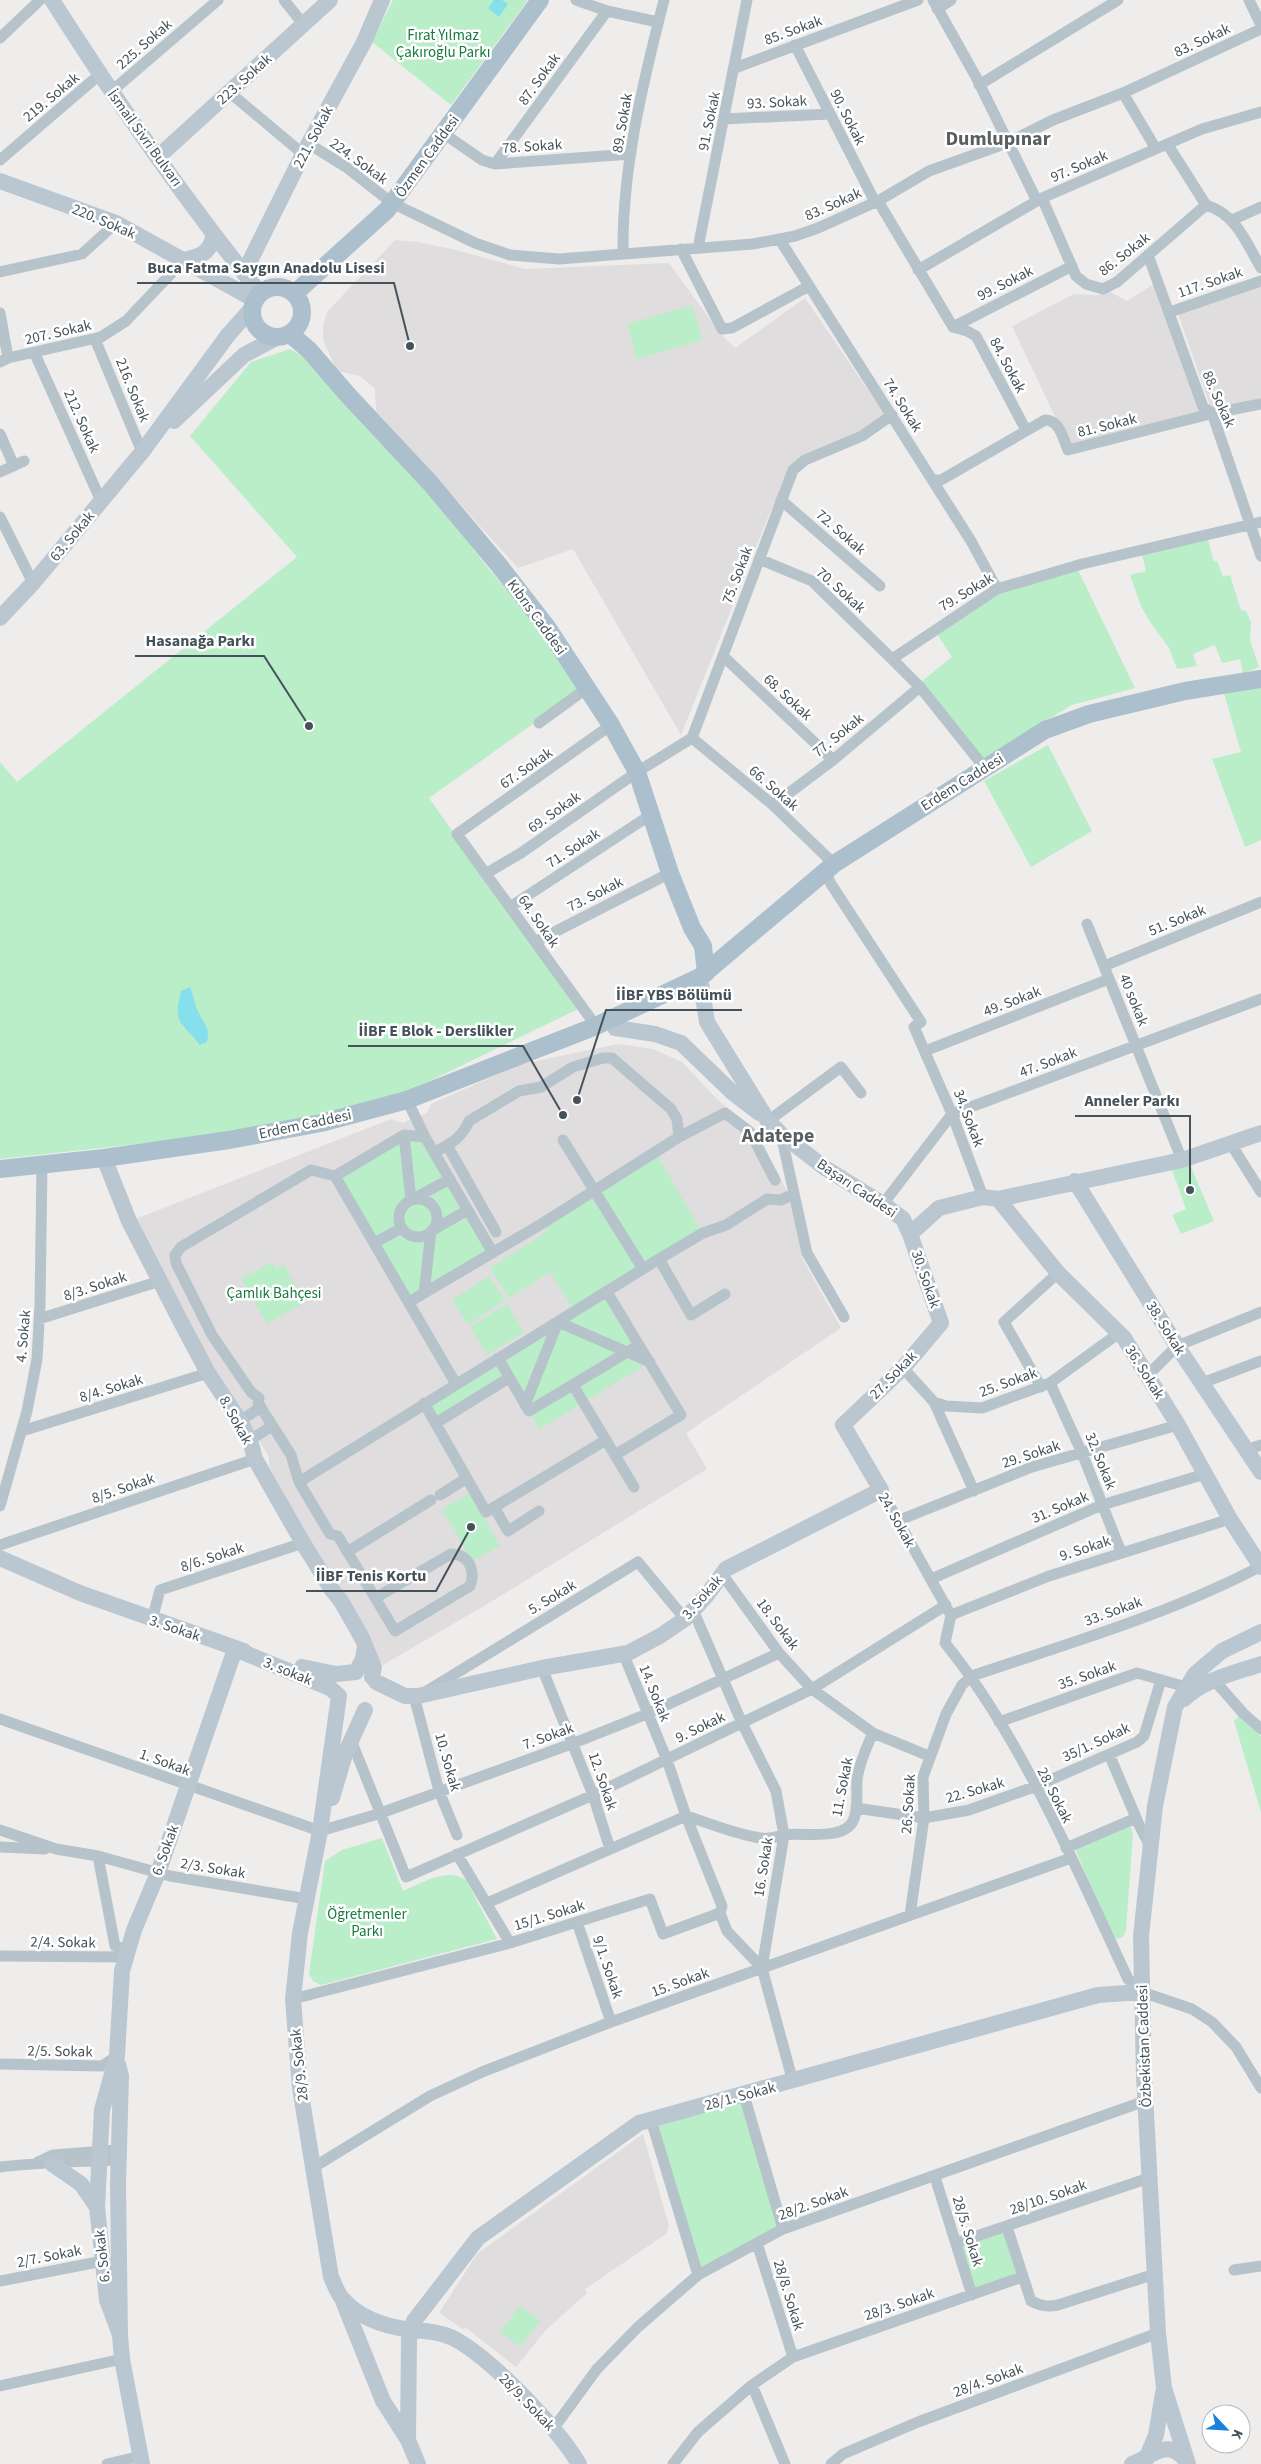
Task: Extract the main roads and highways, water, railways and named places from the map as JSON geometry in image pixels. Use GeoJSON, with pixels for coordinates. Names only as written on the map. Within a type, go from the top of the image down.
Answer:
{"type":"FeatureCollection","features":[{"type":"Feature","properties":{"kind":"main road","name":"İsmail Sivri Bulvarı"},"geometry":{"type":"LineString","coordinates":[[52,0],[100,75],[244,273],[256,300]]}},
{"type":"Feature","properties":{"kind":"main road","name":"223. Sokak"},"geometry":{"type":"LineString","coordinates":[[158,157],[330,0]]}},
{"type":"Feature","properties":{"kind":"main road","name":"Özmen Caddesi"},"geometry":{"type":"LineString","coordinates":[[298,298],[366,238],[540,0]]}},
{"type":"Feature","properties":{"kind":"main road","name":"221. Sokak"},"geometry":{"type":"LineString","coordinates":[[244,273],[306,149],[364,42],[379,1]]}},
{"type":"Feature","properties":{"kind":"main road","name":"220. Sokak"},"geometry":{"type":"LineString","coordinates":[[0,181],[116,223],[256,300]]}},
{"type":"Feature","properties":{"kind":"main road"},"geometry":{"type":"LineString","coordinates":[[184,260],[201,256],[207,252],[211,246],[214,234]]}},
{"type":"Feature","properties":{"kind":"main road"},"geometry":{"type":"LineString","coordinates":[[275,286],[284,287],[298,298],[302,319],[289,333],[260,332],[255,325],[256,300],[275,286]]}},
{"type":"Feature","properties":{"kind":"main road","name":"63. Sokak"},"geometry":{"type":"LineString","coordinates":[[0,618],[33,582],[142,452],[222,342],[256,300]]}},
{"type":"Feature","properties":{"kind":"main road","name":"63. Sokak"},"geometry":{"type":"LineString","coordinates":[[142,452],[244,355],[289,333]]}},
{"type":"Feature","properties":{"kind":"main road","name":"Kıbrıs Caddesi"},"geometry":{"type":"LineString","coordinates":[[289,333],[309,350],[347,394],[431,484],[498,564],[546,627],[587,688],[637,772],[670,873],[692,928],[702,946],[702,978]]}},
{"type":"Feature","properties":{"kind":"main road","name":"Erdem Caddesi"},"geometry":{"type":"LineString","coordinates":[[596,1026],[616,1028],[679,998],[830,867],[984,767],[1045,730],[1089,714],[1185,691],[1261,679]]}},
{"type":"Feature","properties":{"kind":"main road","name":"Erdem Caddesi"},"geometry":{"type":"LineString","coordinates":[[0,1169],[104,1158],[229,1140],[321,1123],[407,1100],[596,1026],[702,978]]}},
{"type":"Feature","properties":{"kind":"main road","name":"Başarı Caddesi"},"geometry":{"type":"LineString","coordinates":[[702,978],[717,1018],[718,1040],[768,1121]]}},
{"type":"Feature","properties":{"kind":"main road","name":"Başarı Caddesi"},"geometry":{"type":"LineString","coordinates":[[616,1028],[655,1034],[681,1043],[733,1093],[781,1134],[825,1168],[883,1204],[903,1219],[910,1234]]}},
{"type":"Feature","properties":{"kind":"main road"},"geometry":{"type":"LineString","coordinates":[[910,1234],[939,1208],[1182,1160],[1261,1133]]}},
{"type":"Feature","properties":{"kind":"main road","name":"8. Sokak"},"geometry":{"type":"LineString","coordinates":[[104,1158],[129,1221],[208,1373],[240,1421],[250,1440],[255,1459],[303,1543],[341,1601],[374,1667],[374,1680]]}},
{"type":"Feature","properties":{"kind":"main road","name":"38. Sokak"},"geometry":{"type":"LineString","coordinates":[[1075,1182],[1177,1346],[1202,1383],[1254,1447],[1261,1472]]}},
{"type":"Feature","properties":{"kind":"main road","name":"36. Sokak"},"geometry":{"type":"LineString","coordinates":[[990,1198],[1058,1274],[1119,1333],[1148,1376],[1230,1519],[1261,1567]]}},
{"type":"Feature","properties":{"kind":"main road","name":"30. Sokak"},"geometry":{"type":"LineString","coordinates":[[910,1234],[941,1323]]}},
{"type":"Feature","properties":{"kind":"main road","name":"27. Sokak"},"geometry":{"type":"LineString","coordinates":[[843,1425],[902,1368],[941,1323]]}},
{"type":"Feature","properties":{"kind":"main road","name":"24. Sokak"},"geometry":{"type":"LineString","coordinates":[[843,1425],[880,1490]]}},
{"type":"Feature","properties":{"kind":"main road","name":"3. Sokak"},"geometry":{"type":"LineString","coordinates":[[374,1680],[405,1696],[416,1696],[542,1668],[624,1653],[660,1636],[689,1615],[726,1569],[880,1490]]}},
{"type":"Feature","properties":{"kind":"main road","name":"3. Sokak"},"geometry":{"type":"LineString","coordinates":[[0,1558],[45,1579],[235,1649],[322,1672],[336,1674],[356,1672]]}},
{"type":"Feature","properties":{"kind":"main road","name":"Özbekistan Caddesi"},"geometry":{"type":"LineString","coordinates":[[1164,2388],[1158,2333],[1149,2178],[1142,1992],[1141,1936],[1150,1846],[1160,1772],[1175,1707],[1195,1674],[1222,1651],[1261,1632]]}},
{"type":"Feature","properties":{"kind":"main road"},"geometry":{"type":"LineString","coordinates":[[356,1672],[363,1659],[364,1646]]}},
{"type":"Feature","properties":{"kind":"main road","name":"3. sokak"},"geometry":{"type":"LineString","coordinates":[[235,1649],[330,1688],[339,1696]]}},
{"type":"Feature","properties":{"kind":"main road","name":"6. Sokak"},"geometry":{"type":"LineString","coordinates":[[120,2335],[107,2300],[97,2208],[98,2157],[102,2110],[117,2056],[122,1970],[140,1914],[158,1873],[235,1649]]}},
{"type":"Feature","properties":{"kind":"main road"},"geometry":{"type":"LineString","coordinates":[[1175,1707],[1195,1689],[1214,1680],[1261,1664]]}},
{"type":"Feature","properties":{"kind":"main road"},"geometry":{"type":"LineString","coordinates":[[356,1672],[367,1674],[374,1680],[378,1695],[371,1707],[366,1710],[352,1711],[341,1703],[339,1696],[340,1683],[349,1674],[356,1672]]}},
{"type":"Feature","properties":{"kind":"main road","name":"28/9. Sokak"},"geometry":{"type":"LineString","coordinates":[[339,1696],[293,1999],[300,2088],[314,2167],[324,2240],[332,2277],[383,2401],[408,2440],[418,2464]]}},
{"type":"Feature","properties":{"kind":"main road","name":"28/9. Sokak"},"geometry":{"type":"LineString","coordinates":[[320,1831],[351,1740],[366,1710]]}},
{"type":"Feature","properties":{"kind":"main road","name":"28/1. Sokak"},"geometry":{"type":"LineString","coordinates":[[412,2330],[414,2322],[478,2238],[639,2123],[793,2082],[1098,1995],[1142,1992]]}},
{"type":"Feature","properties":{"kind":"main road","name":"6. Sokak"},"geometry":{"type":"LineString","coordinates":[[117,2056],[121,2076],[118,2155],[120,2335],[122,2359],[141,2460]]}},
{"type":"Feature","properties":{"kind":"main road"},"geometry":{"type":"LineString","coordinates":[[46,2163],[66,2172],[81,2184],[97,2208]]}},
{"type":"Feature","properties":{"kind":"main road","name":"28/9. Sokak"},"geometry":{"type":"LineString","coordinates":[[341,2297],[359,2312],[376,2322],[412,2330],[435,2332],[466,2346],[507,2381],[553,2429],[568,2446],[579,2464]]}},
{"type":"Feature","properties":{"kind":"main road","name":"28/9. Sokak"},"geometry":{"type":"LineString","coordinates":[[408,2440],[409,2339],[412,2330]]}},
{"type":"Feature","properties":{"kind":"main road"},"geometry":{"type":"LineString","coordinates":[[1141,2462],[1156,2435],[1164,2388]]}},
{"type":"Feature","properties":{"kind":"main road"},"geometry":{"type":"LineString","coordinates":[[1164,2388],[1191,2463]]}},
{"type":"Feature","properties":{"kind":"main road"},"geometry":{"type":"LineString","coordinates":[[1141,2462],[1160,2449],[1168,2448],[1175,2450],[1191,2463]]}},
{"type":"Feature","properties":{"kind":"water"},"geometry":{"type":"Polygon","coordinates":[[[494,0],[502,0],[508,4],[499,17],[488,8],[494,0]]]}},
{"type":"Feature","properties":{"kind":"water"},"geometry":{"type":"Polygon","coordinates":[[[190,987],[197,1009],[208,1031],[207,1042],[200,1045],[183,1026],[178,1016],[181,991],[190,987]]]}},
{"type":"Feature","properties":{"kind":"place","name":"Buca Fatma Saygın Anadolu Lisesi"},"geometry":{"type":"Point","coordinates":[410,346]}},
{"type":"Feature","properties":{"kind":"place","name":"Hasanağa Parkı"},"geometry":{"type":"Point","coordinates":[309,726]}},
{"type":"Feature","properties":{"kind":"place","name":"İİBF YBS Bölümü"},"geometry":{"type":"Point","coordinates":[577,1100]}},
{"type":"Feature","properties":{"kind":"place","name":"İİBF E Blok - Derslikler"},"geometry":{"type":"Point","coordinates":[563,1115]}},
{"type":"Feature","properties":{"kind":"place","name":"Anneler Parkı"},"geometry":{"type":"Point","coordinates":[1190,1190]}},
{"type":"Feature","properties":{"kind":"place","name":"İİBF Tenis Kortu"},"geometry":{"type":"Point","coordinates":[471,1527]}},
{"type":"Feature","properties":{"kind":"district","name":"Dumlupınar"},"geometry":{"type":"Point","coordinates":[998,138]}},
{"type":"Feature","properties":{"kind":"district","name":"Adatepe"},"geometry":{"type":"Point","coordinates":[778,1135]}},
{"type":"Feature","properties":{"kind":"park label","name":"Fırat Yılmaz Çakıroğlu Parkı"},"geometry":{"type":"Point","coordinates":[443,44]}},
{"type":"Feature","properties":{"kind":"park label","name":"Çamlık Bahçesi"},"geometry":{"type":"Point","coordinates":[274,1293]}},
{"type":"Feature","properties":{"kind":"park label","name":"Öğretmenler Parkı"},"geometry":{"type":"Point","coordinates":[367,1922]}}]}
